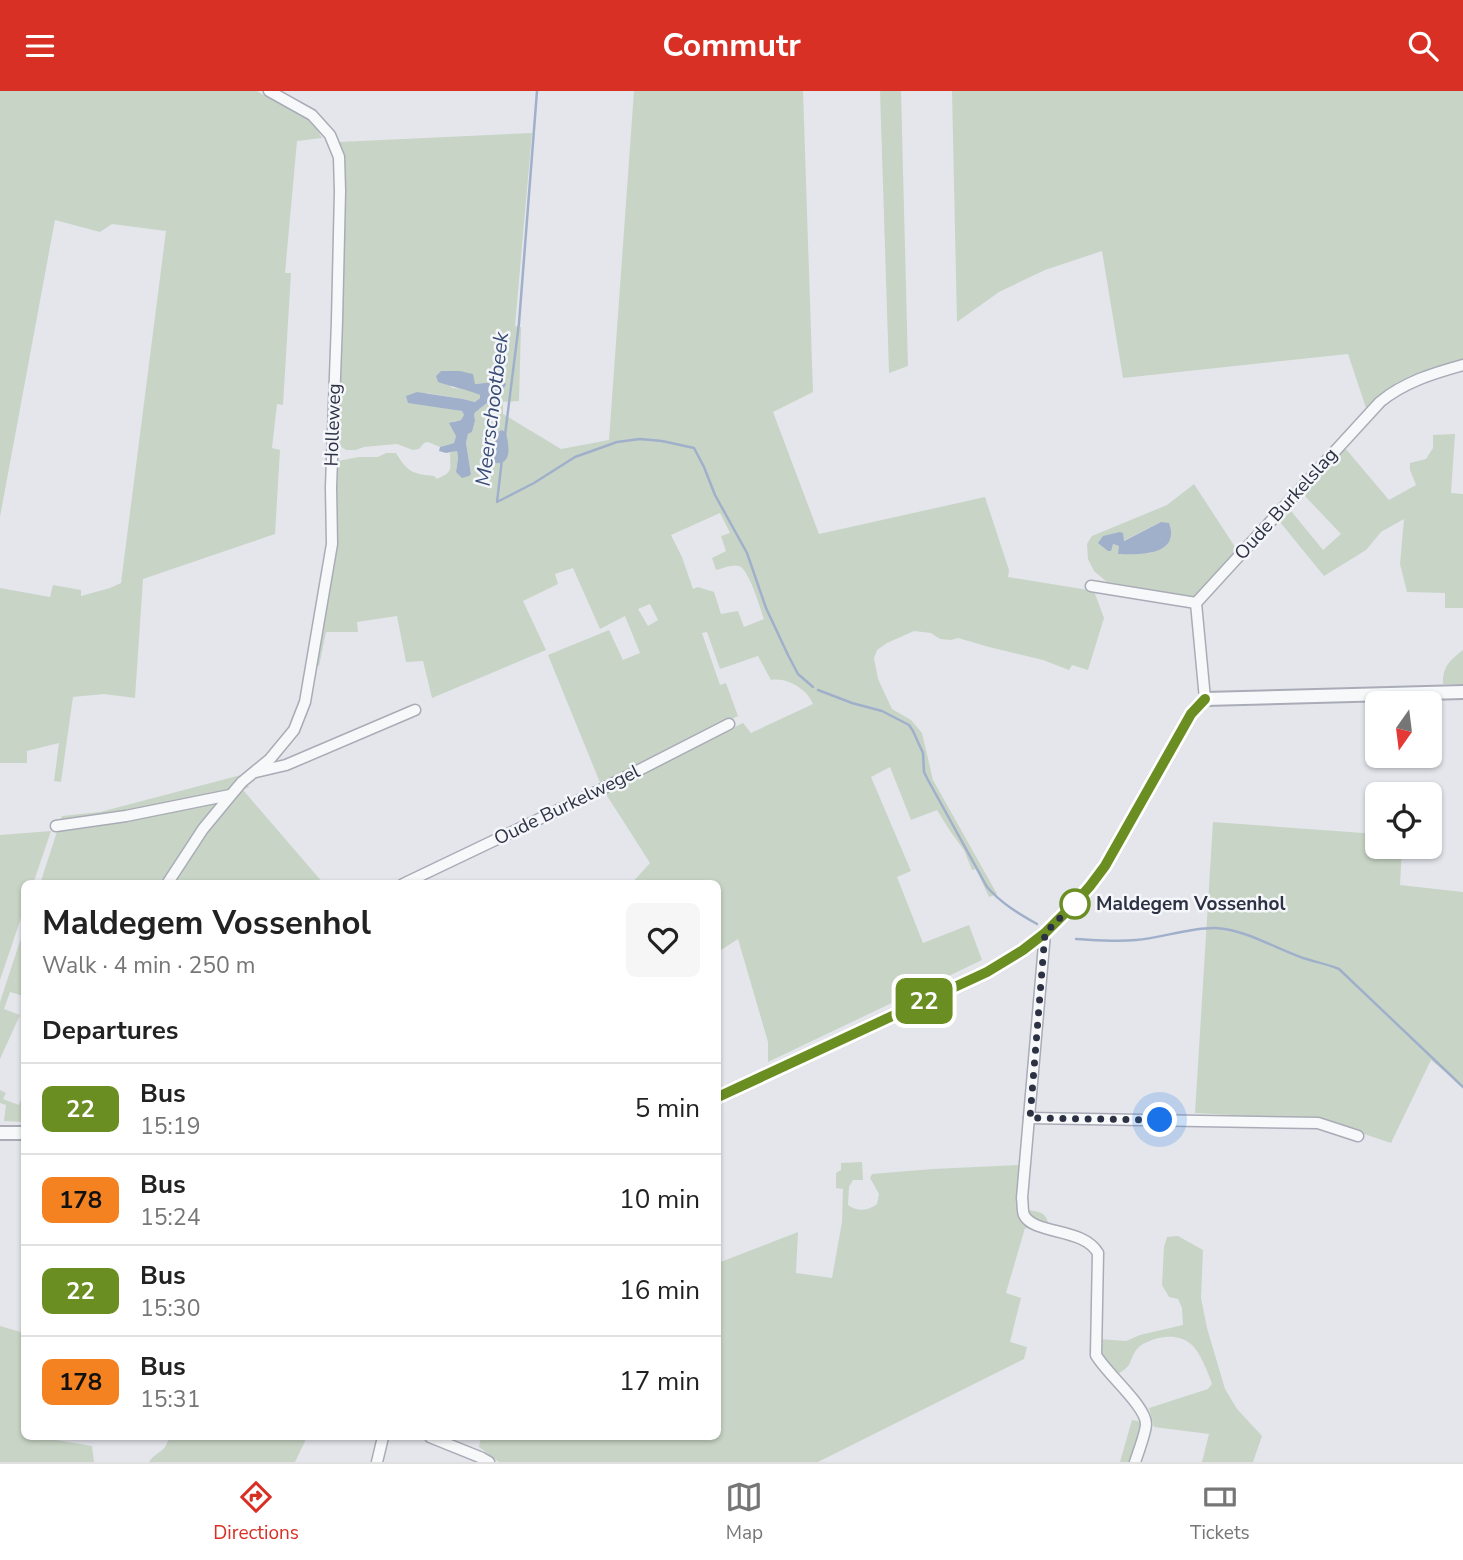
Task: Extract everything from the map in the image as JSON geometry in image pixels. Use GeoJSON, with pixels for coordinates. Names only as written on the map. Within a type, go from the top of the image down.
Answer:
{"type":"FeatureCollection","features":[{"type":"Feature","properties":{"kind":"street","name":"Holleweg"},"geometry":{"type":"LineString","coordinates":[[170,880],[203,829],[242,782],[270,759],[293,730],[305,702],[332,544],[339,156],[330,135],[312,114],[269,91]]}},
{"type":"Feature","properties":{"kind":"street","name":"Oude Burkelslag"},"geometry":{"type":"LineString","coordinates":[[1196,603],[1380,402],[1401,387],[1436,372],[1463,365]]}},
{"type":"Feature","properties":{"kind":"street"},"geometry":{"type":"LineString","coordinates":[[1091,586],[1196,603],[1205,699]]}},
{"type":"Feature","properties":{"kind":"street"},"geometry":{"type":"LineString","coordinates":[[721,1096],[987,972],[1045,933],[1076,902],[1105,866],[1191,714],[1205,699],[1463,692]]}},
{"type":"Feature","properties":{"kind":"street"},"geometry":{"type":"LineString","coordinates":[[253,773],[286,765],[415,710]]}},
{"type":"Feature","properties":{"kind":"street","name":"Oude Burkelwegel"},"geometry":{"type":"LineString","coordinates":[[411,880],[604,788],[729,724]]}},
{"type":"Feature","properties":{"kind":"street"},"geometry":{"type":"LineString","coordinates":[[56,826],[126,816],[231,795]]}},
{"type":"Feature","properties":{"kind":"street"},"geometry":{"type":"LineString","coordinates":[[1045,933],[1022,1198],[1023,1213],[1034,1224],[1085,1240],[1093,1245],[1098,1253],[1096,1355],[1143,1415],[1146,1424],[1135,1462]]}},
{"type":"Feature","properties":{"kind":"street"},"geometry":{"type":"LineString","coordinates":[[1030,1118],[1318,1123],[1358,1136]]}},
{"type":"Feature","properties":{"kind":"street"},"geometry":{"type":"LineString","coordinates":[[0,1133],[21,1133]]}},
{"type":"Feature","properties":{"kind":"street"},"geometry":{"type":"LineString","coordinates":[[377,1462],[382,1440]]}},
{"type":"Feature","properties":{"kind":"street"},"geometry":{"type":"LineString","coordinates":[[437,1440],[489,1462]]}},
{"type":"Feature","properties":{"kind":"green space"},"geometry":{"type":"Polygon","coordinates":[[[0,91],[257,91],[302,115],[322,138],[297,141],[285,273],[291,273],[283,405],[277,404],[272,448],[280,450],[275,534],[143,579],[135,698],[104,694],[73,697],[61,782],[54,781],[59,743],[27,751],[27,763],[0,763],[0,588],[50,597],[53,585],[81,590],[81,596],[121,583],[166,231],[112,224],[100,232],[55,220],[0,517],[0,91]]]}},
{"type":"Feature","properties":{"kind":"green space"},"geometry":{"type":"Polygon","coordinates":[[[634,91],[803,91],[813,392],[773,412],[819,534],[985,497],[1009,570],[1008,577],[1094,591],[1104,618],[1088,670],[1072,665],[1069,670],[1043,660],[958,638],[940,639],[931,633],[914,631],[887,643],[877,650],[874,658],[878,679],[892,709],[911,720],[922,733],[933,780],[997,894],[989,897],[976,869],[972,870],[964,850],[937,810],[911,820],[890,767],[871,777],[911,871],[897,877],[923,943],[969,925],[982,960],[768,1062],[768,1042],[738,939],[721,950],[721,880],[635,880],[650,863],[604,791],[743,723],[751,733],[813,704],[801,689],[790,682],[771,680],[758,656],[720,669],[707,632],[702,633],[720,685],[726,683],[738,716],[601,785],[548,655],[609,630],[623,660],[640,653],[625,616],[600,629],[573,568],[555,574],[558,584],[523,601],[546,650],[432,698],[423,661],[406,662],[397,616],[357,622],[358,632],[326,632],[319,666],[314,666],[334,563],[338,461],[396,453],[411,471],[437,479],[449,472],[450,453],[457,450],[456,472],[471,473],[466,443],[468,434],[472,432],[474,414],[498,396],[503,381],[474,384],[472,374],[441,371],[452,388],[467,389],[480,395],[475,402],[426,393],[447,408],[462,411],[464,415],[461,420],[454,421],[454,443],[440,447],[428,442],[413,450],[397,444],[356,450],[346,450],[340,446],[337,427],[343,153],[339,142],[532,133],[515,326],[521,327],[519,401],[503,402],[503,414],[561,449],[609,440],[634,91]],[[720,513],[671,535],[693,589],[698,587],[714,592],[721,614],[738,611],[744,627],[764,619],[750,581],[739,566],[716,570],[712,558],[726,551],[721,536],[730,533],[720,513]],[[650,604],[638,609],[648,626],[658,620],[650,604]]]}},
{"type":"Feature","properties":{"kind":"green space"},"geometry":{"type":"Polygon","coordinates":[[[880,91],[901,91],[908,366],[889,373],[880,91]]]}},
{"type":"Feature","properties":{"kind":"green space"},"geometry":{"type":"Polygon","coordinates":[[[952,91],[1463,91],[1463,360],[1410,376],[1396,383],[1366,408],[1348,354],[1123,378],[1102,251],[1045,270],[999,292],[957,322],[952,91]]]}},
{"type":"Feature","properties":{"kind":"green space"},"geometry":{"type":"Polygon","coordinates":[[[1455,434],[1451,493],[1463,494],[1463,608],[1445,608],[1445,593],[1407,592],[1400,564],[1404,519],[1381,532],[1366,550],[1324,576],[1280,522],[1291,511],[1323,550],[1341,534],[1304,495],[1345,448],[1389,500],[1416,485],[1410,463],[1426,459],[1433,448],[1433,435],[1455,434]]]}},
{"type":"Feature","properties":{"kind":"green space"},"geometry":{"type":"Polygon","coordinates":[[[1194,484],[1237,550],[1196,597],[1107,582],[1094,571],[1088,559],[1087,544],[1092,536],[1167,505],[1194,484]],[[1161,522],[1123,541],[1123,533],[1113,544],[1120,546],[1119,554],[1151,553],[1161,522]]]}},
{"type":"Feature","properties":{"kind":"green space"},"geometry":{"type":"Polygon","coordinates":[[[1463,650],[1463,684],[1443,684],[1448,664],[1463,650]]]}},
{"type":"Feature","properties":{"kind":"green space"},"geometry":{"type":"Polygon","coordinates":[[[241,775],[249,787],[243,790],[321,880],[41,880],[62,816],[100,812],[241,775]]]}},
{"type":"Feature","properties":{"kind":"green space"},"geometry":{"type":"Polygon","coordinates":[[[1213,822],[1365,833],[1365,859],[1401,859],[1400,885],[1463,892],[1463,1087],[1431,1060],[1391,1143],[1331,1123],[1306,1119],[1195,1113],[1213,822]]]}},
{"type":"Feature","properties":{"kind":"green space"},"geometry":{"type":"Polygon","coordinates":[[[51,831],[34,880],[21,880],[21,918],[0,980],[0,835],[51,831]]]}},
{"type":"Feature","properties":{"kind":"green space"},"geometry":{"type":"Polygon","coordinates":[[[21,938],[21,995],[10,992],[4,1009],[20,1015],[0,1059],[0,1002],[21,938]]]}},
{"type":"Feature","properties":{"kind":"green space"},"geometry":{"type":"Polygon","coordinates":[[[0,1090],[6,1093],[3,1099],[19,1105],[21,1099],[21,1122],[4,1121],[6,1105],[0,1103],[0,1090]]]}},
{"type":"Feature","properties":{"kind":"green space"},"geometry":{"type":"Polygon","coordinates":[[[862,1162],[863,1180],[853,1180],[849,1187],[848,1205],[859,1210],[877,1204],[879,1194],[870,1178],[872,1174],[1020,1165],[1019,1172],[1028,1173],[1029,1210],[1043,1214],[1048,1222],[1042,1231],[1025,1228],[1006,1293],[1021,1298],[1010,1342],[1027,1347],[1024,1359],[818,1462],[499,1462],[479,1447],[480,1440],[721,1440],[721,1262],[798,1232],[796,1273],[832,1278],[842,1222],[843,1189],[836,1188],[836,1173],[841,1170],[841,1163],[862,1162]]]}},
{"type":"Feature","properties":{"kind":"green space"},"geometry":{"type":"Polygon","coordinates":[[[1178,1236],[1203,1250],[1201,1298],[1225,1389],[1237,1409],[1262,1436],[1253,1462],[1202,1462],[1209,1434],[1154,1427],[1149,1408],[1208,1389],[1212,1384],[1198,1352],[1192,1345],[1173,1337],[1146,1343],[1136,1350],[1128,1366],[1116,1375],[1101,1357],[1099,1339],[1126,1341],[1183,1325],[1182,1308],[1178,1299],[1169,1297],[1162,1285],[1167,1237],[1178,1236]]]}},
{"type":"Feature","properties":{"kind":"green space"},"geometry":{"type":"Polygon","coordinates":[[[0,1326],[21,1332],[21,1440],[56,1440],[92,1446],[94,1462],[0,1462],[0,1326]]]}},
{"type":"Feature","properties":{"kind":"green space"},"geometry":{"type":"Polygon","coordinates":[[[1132,1420],[1142,1422],[1131,1462],[1120,1462],[1132,1420]]]}},
{"type":"Feature","properties":{"kind":"green space"},"geometry":{"type":"Polygon","coordinates":[[[168,1440],[306,1440],[295,1462],[149,1462],[168,1440]]]}},
{"type":"Feature","properties":{"kind":"water"},"geometry":{"type":"Polygon","coordinates":[[[441,371],[473,374],[475,384],[503,381],[506,384],[500,393],[474,414],[472,432],[468,434],[466,443],[471,474],[462,478],[456,472],[457,451],[439,451],[440,447],[454,443],[456,436],[449,423],[461,420],[464,415],[462,411],[408,403],[406,396],[417,392],[475,402],[480,398],[480,395],[475,393],[438,382],[436,376],[441,371]]]}},
{"type":"Feature","properties":{"kind":"water"},"geometry":{"type":"Polygon","coordinates":[[[502,430],[506,433],[508,454],[504,461],[494,463],[494,434],[502,430]]]}},
{"type":"Feature","properties":{"kind":"water"},"geometry":{"type":"Polygon","coordinates":[[[1161,522],[1169,523],[1171,534],[1169,542],[1156,551],[1118,554],[1119,546],[1113,544],[1111,551],[1108,551],[1098,543],[1103,536],[1120,532],[1123,533],[1124,541],[1161,522]]]}},
{"type":"Feature","properties":{"kind":"waterway","name":"Meerschootbeek"},"geometry":{"type":"LineString","coordinates":[[505,435],[519,323],[537,91]]}},
{"type":"Feature","properties":{"kind":"waterway","name":"Meerschootbeek"},"geometry":{"type":"LineString","coordinates":[[502,459],[497,502],[575,457],[617,442],[640,439],[694,448],[715,495],[747,553],[766,608],[788,655],[798,674],[813,687]]}},
{"type":"Feature","properties":{"kind":"waterway","name":"Meerschootbeek"},"geometry":{"type":"LineString","coordinates":[[818,690],[882,711],[909,725],[923,753],[924,772],[987,887],[1004,903],[1037,924]]}},
{"type":"Feature","properties":{"kind":"waterway","name":"Meerschootbeek"},"geometry":{"type":"LineString","coordinates":[[1076,939],[1136,940],[1197,929],[1227,929],[1334,967],[1463,1087]]}},
{"type":"Feature","properties":{"kind":"bus line","name":"22"},"geometry":{"type":"LineString","coordinates":[[721,1096],[987,972],[1045,933],[1076,902],[1105,866],[1191,714],[1205,699]]}},
{"type":"Feature","properties":{"kind":"place","name":"Maldegem Vossenhol"},"geometry":{"type":"Point","coordinates":[1075,904]}},
{"type":"Feature","properties":{"kind":"route"},"geometry":{"type":"LineString","coordinates":[[1075,904],[1076,902],[1045,933],[1030,1118],[1160,1120]]}}]}
